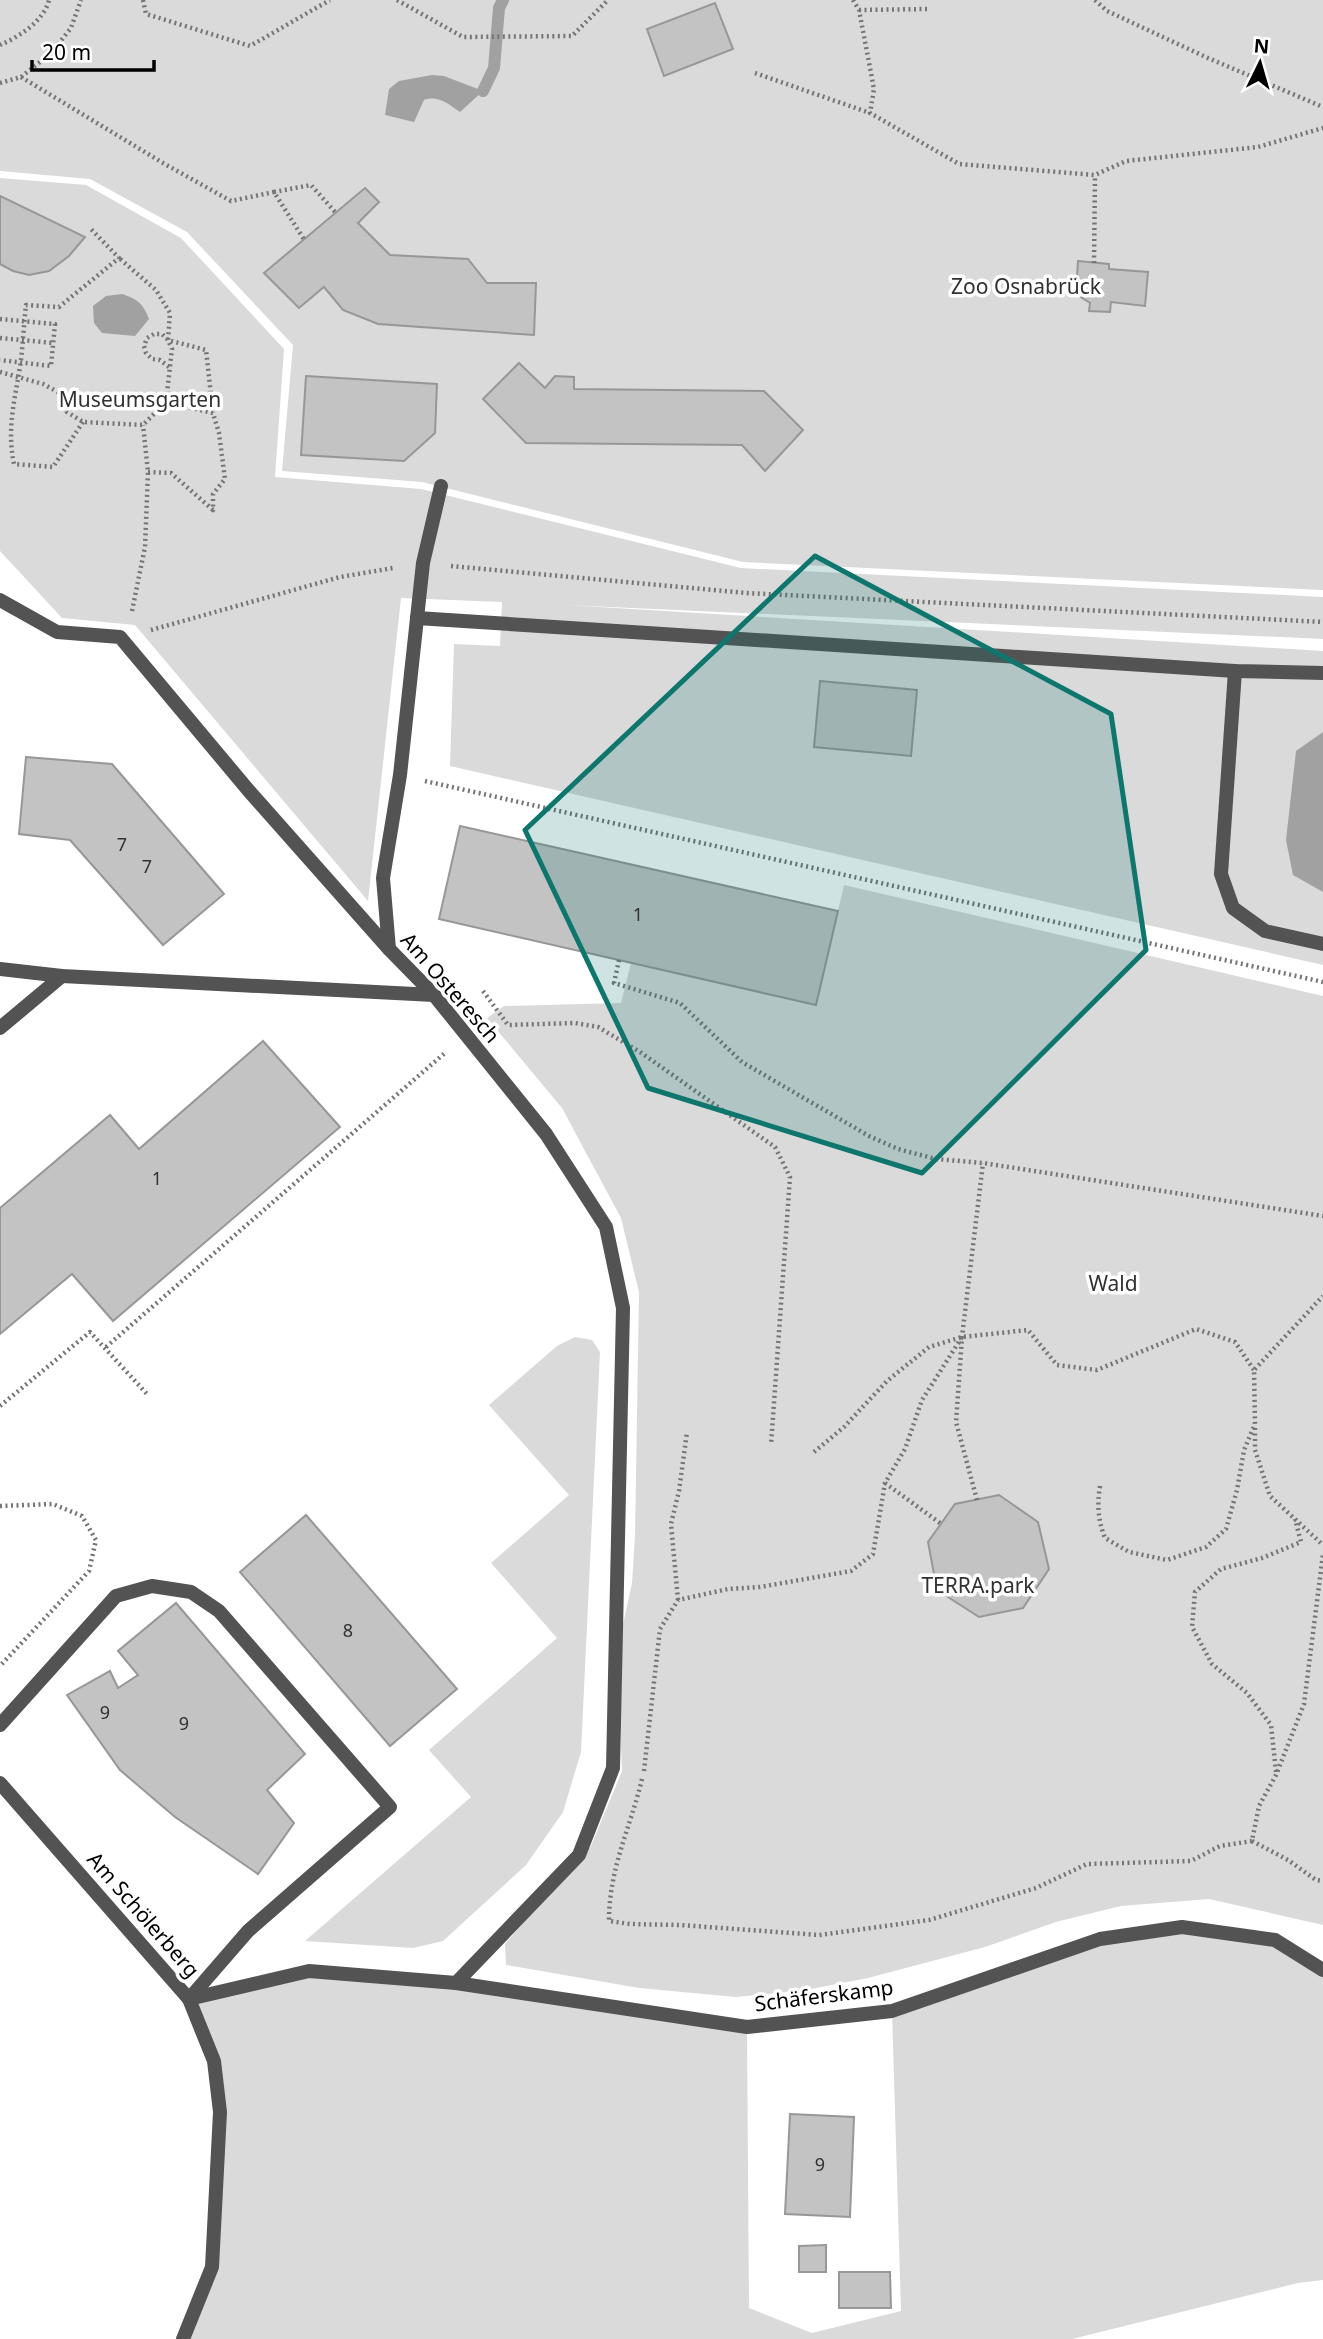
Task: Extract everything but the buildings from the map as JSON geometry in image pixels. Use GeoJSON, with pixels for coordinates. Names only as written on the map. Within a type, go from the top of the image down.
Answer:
{"type":"FeatureCollection","features":[{"type":"Feature","properties":{"kind":"street"},"geometry":{"type":"LineString","coordinates":[[389,949],[383,878],[400,775],[424,563],[441,486]]}},
{"type":"Feature","properties":{"kind":"street"},"geometry":{"type":"LineString","coordinates":[[0,600],[57,632],[125,636]]}},
{"type":"Feature","properties":{"kind":"street"},"geometry":{"type":"LineString","coordinates":[[417,618],[1235,671],[1323,674]]}},
{"type":"Feature","properties":{"kind":"street","name":"Am Osteresch"},"geometry":{"type":"LineString","coordinates":[[125,636],[249,791],[389,949],[434,995],[547,1134],[606,1227],[623,1308],[613,1768],[579,1855],[456,1983]]}},
{"type":"Feature","properties":{"kind":"street"},"geometry":{"type":"LineString","coordinates":[[1235,671],[1222,874],[1225,885],[1233,908],[1265,931],[1323,944]]}},
{"type":"Feature","properties":{"kind":"street"},"geometry":{"type":"LineString","coordinates":[[0,969],[62,976],[434,995]]}},
{"type":"Feature","properties":{"kind":"street"},"geometry":{"type":"LineString","coordinates":[[0,1028],[62,976]]}},
{"type":"Feature","properties":{"kind":"street"},"geometry":{"type":"LineString","coordinates":[[0,1725],[116,1596],[152,1586],[191,1592],[219,1611],[390,1807],[248,1931],[188,1999]]}},
{"type":"Feature","properties":{"kind":"street","name":"Am Schölerberg"},"geometry":{"type":"LineString","coordinates":[[0,1783],[188,1999],[214,2061],[220,2112],[212,2267],[183,2339]]}},
{"type":"Feature","properties":{"kind":"street","name":"Schäferskamp"},"geometry":{"type":"LineString","coordinates":[[188,1999],[309,1971],[456,1983],[747,2027],[892,2011],[1100,1939],[1182,1927],[1275,1940],[1323,1970]]}},
{"type":"Feature","properties":{"kind":"path"},"geometry":{"type":"LineString","coordinates":[[0,46],[19,37],[47,9],[49,0]]}},
{"type":"Feature","properties":{"kind":"path"},"geometry":{"type":"LineString","coordinates":[[0,83],[21,77],[50,54],[71,28],[81,0]]}},
{"type":"Feature","properties":{"kind":"path"},"geometry":{"type":"LineString","coordinates":[[143,0],[146,14],[250,46],[330,0]]}},
{"type":"Feature","properties":{"kind":"path"},"geometry":{"type":"LineString","coordinates":[[397,0],[463,37],[572,36],[608,0]]}},
{"type":"Feature","properties":{"kind":"path"},"geometry":{"type":"LineString","coordinates":[[853,0],[859,10],[874,89],[870,113]]}},
{"type":"Feature","properties":{"kind":"path"},"geometry":{"type":"LineString","coordinates":[[1095,0],[1120,17],[1323,107]]}},
{"type":"Feature","properties":{"kind":"path"},"geometry":{"type":"LineString","coordinates":[[859,10],[927,9]]}},
{"type":"Feature","properties":{"kind":"path"},"geometry":{"type":"LineString","coordinates":[[755,73],[870,113],[959,164],[1095,175],[1126,161],[1258,147],[1323,128]]}},
{"type":"Feature","properties":{"kind":"path"},"geometry":{"type":"LineString","coordinates":[[21,77],[231,201],[311,185],[336,213]]}},
{"type":"Feature","properties":{"kind":"path"},"geometry":{"type":"LineString","coordinates":[[1094,262],[1095,175]]}},
{"type":"Feature","properties":{"kind":"path"},"geometry":{"type":"LineString","coordinates":[[274,192],[305,241]]}},
{"type":"Feature","properties":{"kind":"path"},"geometry":{"type":"LineString","coordinates":[[89,227],[156,290],[170,313],[168,340]]}},
{"type":"Feature","properties":{"kind":"path"},"geometry":{"type":"LineString","coordinates":[[83,422],[53,467],[14,464],[10,445],[13,398],[26,305],[59,307],[119,258]]}},
{"type":"Feature","properties":{"kind":"path"},"geometry":{"type":"LineString","coordinates":[[0,319],[55,324],[51,366],[0,360]]}},
{"type":"Feature","properties":{"kind":"path"},"geometry":{"type":"LineString","coordinates":[[0,372],[43,384],[58,393],[67,412],[83,422],[143,425],[166,402],[170,367],[172,349],[162,334],[147,338],[144,346],[146,354],[152,359],[160,359],[170,367]]}},
{"type":"Feature","properties":{"kind":"path"},"geometry":{"type":"LineString","coordinates":[[0,338],[53,343]]}},
{"type":"Feature","properties":{"kind":"path"},"geometry":{"type":"LineString","coordinates":[[148,472],[171,472],[213,510],[214,494],[225,479],[206,350],[168,340]]}},
{"type":"Feature","properties":{"kind":"path"},"geometry":{"type":"LineString","coordinates":[[166,402],[214,413]]}},
{"type":"Feature","properties":{"kind":"path"},"geometry":{"type":"LineString","coordinates":[[125,636],[145,547],[148,472],[143,425]]}},
{"type":"Feature","properties":{"kind":"path"},"geometry":{"type":"LineString","coordinates":[[125,636],[177,624],[340,577],[424,563],[746,593],[1323,622]]}},
{"type":"Feature","properties":{"kind":"path"},"geometry":{"type":"LineString","coordinates":[[400,775],[1323,982]]}},
{"type":"Feature","properties":{"kind":"path"},"geometry":{"type":"LineString","coordinates":[[619,960],[614,983],[680,1003],[742,1062],[834,1118],[898,1149],[936,1159],[983,1163],[1323,1216]]}},
{"type":"Feature","properties":{"kind":"path"},"geometry":{"type":"LineString","coordinates":[[484,991],[508,1025],[575,1023],[598,1027],[640,1052],[775,1147],[790,1177],[771,1445]]}},
{"type":"Feature","properties":{"kind":"path"},"geometry":{"type":"LineString","coordinates":[[106,1347],[465,1036]]}},
{"type":"Feature","properties":{"kind":"path"},"geometry":{"type":"LineString","coordinates":[[977,1500],[956,1422],[962,1337],[983,1163]]}},
{"type":"Feature","properties":{"kind":"path"},"geometry":{"type":"LineString","coordinates":[[1254,1370],[1323,1296]]}},
{"type":"Feature","properties":{"kind":"path"},"geometry":{"type":"LineString","coordinates":[[814,1452],[844,1427],[887,1381],[929,1347],[962,1337],[1028,1330],[1057,1364],[1097,1370],[1196,1329],[1235,1342],[1254,1370],[1255,1450],[1270,1496],[1323,1545]]}},
{"type":"Feature","properties":{"kind":"path"},"geometry":{"type":"LineString","coordinates":[[0,1406],[90,1332],[147,1394]]}},
{"type":"Feature","properties":{"kind":"path"},"geometry":{"type":"LineString","coordinates":[[678,1600],[728,1589],[760,1587],[851,1571],[873,1554],[885,1483],[905,1450],[922,1400],[962,1337]]}},
{"type":"Feature","properties":{"kind":"path"},"geometry":{"type":"LineString","coordinates":[[1100,1486],[1097,1502],[1099,1521],[1105,1538],[1129,1552],[1167,1560],[1206,1547],[1226,1529],[1244,1450],[1255,1424]]}},
{"type":"Feature","properties":{"kind":"path"},"geometry":{"type":"LineString","coordinates":[[687,1433],[679,1491],[671,1524],[678,1600],[660,1629],[647,1757],[637,1801],[616,1859],[609,1900],[609,1920],[630,1924],[819,1935],[929,1920],[1036,1888],[1087,1864],[1191,1861],[1220,1846],[1252,1841],[1288,1860],[1316,1880],[1323,1881]]}},
{"type":"Feature","properties":{"kind":"path"},"geometry":{"type":"LineString","coordinates":[[885,1483],[940,1523]]}},
{"type":"Feature","properties":{"kind":"path"},"geometry":{"type":"LineString","coordinates":[[0,1506],[53,1504],[82,1516],[96,1539],[89,1570],[0,1666]]}},
{"type":"Feature","properties":{"kind":"path"},"geometry":{"type":"LineString","coordinates":[[1276,1775],[1270,1726],[1247,1693],[1212,1664],[1192,1627],[1195,1592],[1221,1569],[1262,1558],[1301,1542],[1295,1519]]}},
{"type":"Feature","properties":{"kind":"path"},"geometry":{"type":"LineString","coordinates":[[1252,1841],[1259,1806],[1276,1775],[1304,1704],[1323,1553]]}},
{"type":"Feature","properties":{"kind":"highlighted area"},"geometry":{"type":"Polygon","coordinates":[[[815,556],[1111,714],[1146,950],[922,1173],[648,1088],[525,830],[815,556]]]}},
{"type":"Feature","properties":{"kind":"green space","name":"Zoo Osnabrück"},"geometry":{"type":"Polygon","coordinates":[[[0,0],[1323,0],[1323,590],[743,562],[422,482],[282,471],[293,345],[187,232],[90,179],[0,171],[0,0]]]}},
{"type":"Feature","properties":{"kind":"green space","name":"Museumsgarten"},"geometry":{"type":"Polygon","coordinates":[[[0,178],[86,185],[181,238],[284,349],[275,477],[421,489],[741,568],[1323,597],[1323,639],[566,605],[1323,651],[1323,965],[450,766],[454,644],[500,646],[502,602],[401,598],[368,901],[135,625],[62,618],[0,551],[0,178]]]}},
{"type":"Feature","properties":{"kind":"green space","name":"TERRA.park"},"geometry":{"type":"Polygon","coordinates":[[[844,885],[1323,996],[1323,1925],[1209,1899],[1121,1906],[1056,1922],[985,1947],[868,1978],[806,1990],[736,1997],[639,1988],[506,1965],[505,1944],[591,1846],[622,1771],[619,1696],[622,1629],[632,1583],[635,1536],[639,1292],[621,1218],[562,1108],[487,1018],[504,1006],[621,1003],[631,963],[816,1004],[844,885]]]}},
{"type":"Feature","properties":{"kind":"green space"},"geometry":{"type":"Polygon","coordinates":[[[575,1337],[592,1340],[600,1352],[581,1752],[563,1812],[526,1865],[443,1941],[413,1948],[305,1941],[471,1797],[429,1750],[557,1638],[491,1563],[569,1495],[489,1405],[557,1346],[575,1337]]]}},
{"type":"Feature","properties":{"kind":"green space"},"geometry":{"type":"Polygon","coordinates":[[[1182,1927],[1275,1940],[1323,1970],[1323,2280],[1298,2283],[1072,2339],[183,2339],[212,2267],[214,2061],[189,1999],[309,1971],[747,2027],[749,2308],[812,2333],[901,2311],[892,2011],[1100,1939],[1182,1927]]]}},
{"type":"Feature","properties":{"kind":"shaded area"},"geometry":{"type":"Polygon","coordinates":[[[432,75],[444,76],[483,91],[460,112],[443,101],[429,99],[424,100],[414,122],[385,115],[389,89],[399,81],[432,75]]]}},
{"type":"Feature","properties":{"kind":"shaded area"},"geometry":{"type":"Polygon","coordinates":[[[122,294],[139,303],[149,319],[135,336],[102,333],[94,323],[93,306],[106,296],[122,294]]]}},
{"type":"Feature","properties":{"kind":"shaded area"},"geometry":{"type":"Polygon","coordinates":[[[1323,732],[1323,892],[1293,875],[1286,840],[1296,751],[1323,732]]]}},
{"type":"Feature","properties":{"kind":"waterway"},"geometry":{"type":"LineString","coordinates":[[483,91],[494,68],[499,8],[503,0]]}},
{"type":"Feature","properties":{"kind":"park label","name":"Wald"},"geometry":{"type":"Point","coordinates":[1113,1284]}}]}
